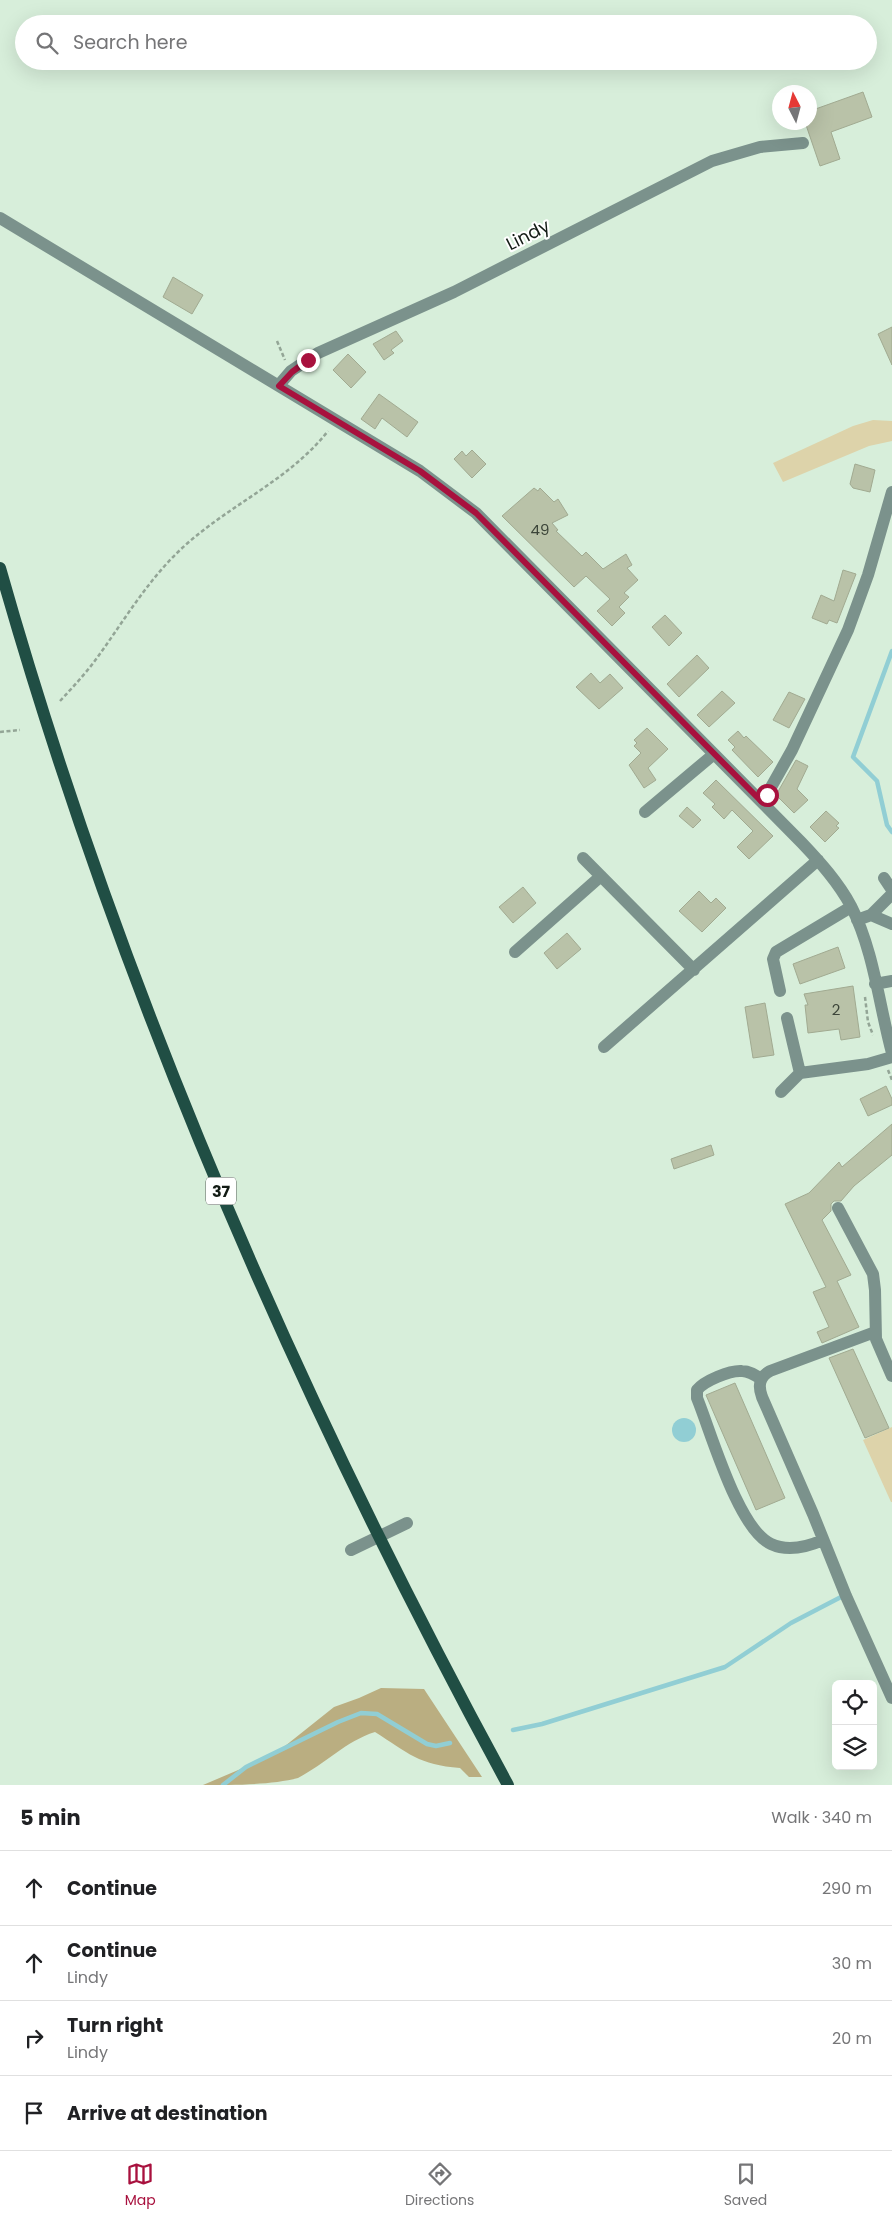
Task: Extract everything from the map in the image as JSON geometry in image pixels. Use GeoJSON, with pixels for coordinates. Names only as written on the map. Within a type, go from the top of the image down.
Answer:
{"type":"FeatureCollection","features":[{"type":"Feature","properties":{"kind":"main road","name":"37"},"geometry":{"type":"LineString","coordinates":[[0,568],[72,798],[158,1036],[205,1153],[280,1328],[379,1537],[454,1686],[508,1785]]}},
{"type":"Feature","properties":{"kind":"street","name":"Lindy"},"geometry":{"type":"LineString","coordinates":[[279,386],[289,374],[318,353],[454,292],[712,161],[760,147],[803,143]]}},
{"type":"Feature","properties":{"kind":"street"},"geometry":{"type":"LineString","coordinates":[[0,218],[427,476],[476,513],[761,801],[818,860],[838,885],[851,906],[867,948],[892,1053]]}},
{"type":"Feature","properties":{"kind":"street"},"geometry":{"type":"LineString","coordinates":[[761,801],[792,750],[848,630],[868,574],[892,492]]}},
{"type":"Feature","properties":{"kind":"street"},"geometry":{"type":"LineString","coordinates":[[645,812],[714,754]]}},
{"type":"Feature","properties":{"kind":"street"},"geometry":{"type":"LineString","coordinates":[[583,858],[694,970]]}},
{"type":"Feature","properties":{"kind":"street"},"geometry":{"type":"LineString","coordinates":[[604,1047],[818,860]]}},
{"type":"Feature","properties":{"kind":"street"},"geometry":{"type":"LineString","coordinates":[[515,952],[601,876]]}},
{"type":"Feature","properties":{"kind":"street"},"geometry":{"type":"LineString","coordinates":[[884,878],[892,890]]}},
{"type":"Feature","properties":{"kind":"street"},"geometry":{"type":"LineString","coordinates":[[857,920],[871,915],[892,894]]}},
{"type":"Feature","properties":{"kind":"street"},"geometry":{"type":"LineString","coordinates":[[780,991],[773,959],[776,952],[851,906]]}},
{"type":"Feature","properties":{"kind":"street"},"geometry":{"type":"LineString","coordinates":[[871,915],[892,924]]}},
{"type":"Feature","properties":{"kind":"street"},"geometry":{"type":"LineString","coordinates":[[876,984],[892,981]]}},
{"type":"Feature","properties":{"kind":"street"},"geometry":{"type":"LineString","coordinates":[[787,1018],[800,1073]]}},
{"type":"Feature","properties":{"kind":"street"},"geometry":{"type":"LineString","coordinates":[[781,1092],[800,1073],[868,1064],[892,1057]]}},
{"type":"Feature","properties":{"kind":"street"},"geometry":{"type":"LineString","coordinates":[[838,1208],[873,1274],[875,1290],[874,1332],[878,1346],[891,1374]]}},
{"type":"Feature","properties":{"kind":"street"},"geometry":{"type":"LineString","coordinates":[[874,1332],[770,1371],[761,1379],[759,1386],[762,1397],[892,1698]]}},
{"type":"Feature","properties":{"kind":"street"},"geometry":{"type":"LineString","coordinates":[[761,1379],[744,1371],[734,1371],[702,1385],[697,1390],[698,1398],[738,1505],[756,1532],[762,1539],[772,1545],[796,1548],[823,1540]]}},
{"type":"Feature","properties":{"kind":"street"},"geometry":{"type":"LineString","coordinates":[[350,1550],[407,1523]]}},
{"type":"Feature","properties":{"kind":"path"},"geometry":{"type":"LineString","coordinates":[[277,341],[289,374]]}},
{"type":"Feature","properties":{"kind":"path"},"geometry":{"type":"LineString","coordinates":[[60,701],[96,659],[148,586],[178,552],[214,522],[289,469],[318,442],[336,420]]}},
{"type":"Feature","properties":{"kind":"path"},"geometry":{"type":"LineString","coordinates":[[0,732],[20,730]]}},
{"type":"Feature","properties":{"kind":"shaded area"},"geometry":{"type":"Polygon","coordinates":[[[873,420],[892,421],[892,441],[869,446],[783,482],[773,463],[853,426],[873,420]]]}},
{"type":"Feature","properties":{"kind":"shaded area"},"geometry":{"type":"Polygon","coordinates":[[[892,1427],[892,1502],[891,1502],[863,1440],[892,1427]]]}},
{"type":"Feature","properties":{"kind":"shaded area"},"geometry":{"type":"Polygon","coordinates":[[[381,1688],[424,1689],[482,1777],[469,1777],[460,1768],[434,1764],[414,1757],[375,1732],[355,1741],[298,1778],[239,1785],[203,1785],[280,1750],[334,1707],[381,1688]]]}},
{"type":"Feature","properties":{"kind":"water"},"geometry":{"type":"Polygon","coordinates":[[[684,1418],[693,1421],[696,1430],[693,1439],[684,1442],[675,1439],[672,1430],[675,1421],[684,1418]]]}},
{"type":"Feature","properties":{"kind":"building"},"geometry":{"type":"Polygon","coordinates":[[[863,92],[872,117],[831,132],[840,159],[820,166],[808,130],[817,130],[817,108],[863,92]]]}},
{"type":"Feature","properties":{"kind":"building"},"geometry":{"type":"Polygon","coordinates":[[[173,277],[203,295],[192,314],[163,297],[173,277]]]}},
{"type":"Feature","properties":{"kind":"building"},"geometry":{"type":"Polygon","coordinates":[[[892,327],[892,365],[878,334],[892,327]]]}},
{"type":"Feature","properties":{"kind":"building"},"geometry":{"type":"Polygon","coordinates":[[[396,331],[403,341],[391,350],[394,353],[384,360],[373,344],[396,331]]]}},
{"type":"Feature","properties":{"kind":"building"},"geometry":{"type":"Polygon","coordinates":[[[348,354],[366,372],[351,388],[333,370],[348,354]]]}},
{"type":"Feature","properties":{"kind":"building"},"geometry":{"type":"Polygon","coordinates":[[[379,394],[418,422],[407,437],[382,418],[375,429],[361,419],[379,394]]]}},
{"type":"Feature","properties":{"kind":"building"},"geometry":{"type":"Polygon","coordinates":[[[472,450],[486,464],[472,478],[454,459],[462,451],[466,456],[472,450]]]}},
{"type":"Feature","properties":{"kind":"building"},"geometry":{"type":"Polygon","coordinates":[[[855,464],[875,470],[870,492],[853,488],[850,484],[855,464]]]}},
{"type":"Feature","properties":{"kind":"building"},"geometry":{"type":"Polygon","coordinates":[[[534,488],[538,491],[540,488],[554,502],[558,499],[568,515],[552,523],[558,530],[556,531],[582,556],[586,552],[603,569],[626,554],[632,565],[627,568],[638,580],[624,593],[629,597],[619,607],[625,613],[612,626],[597,611],[610,599],[586,576],[574,587],[502,516],[534,488]]]}},
{"type":"Feature","properties":{"kind":"building"},"geometry":{"type":"Polygon","coordinates":[[[843,570],[856,574],[837,623],[829,620],[827,624],[812,618],[821,595],[834,601],[843,570]]]}},
{"type":"Feature","properties":{"kind":"building"},"geometry":{"type":"Polygon","coordinates":[[[665,615],[682,633],[669,646],[652,627],[665,615]]]}},
{"type":"Feature","properties":{"kind":"building"},"geometry":{"type":"Polygon","coordinates":[[[697,655],[709,668],[679,697],[667,684],[697,655]]]}},
{"type":"Feature","properties":{"kind":"building"},"geometry":{"type":"Polygon","coordinates":[[[591,673],[600,683],[610,674],[623,688],[599,709],[576,687],[591,673]]]}},
{"type":"Feature","properties":{"kind":"building"},"geometry":{"type":"Polygon","coordinates":[[[722,691],[735,703],[709,727],[697,715],[722,691]]]}},
{"type":"Feature","properties":{"kind":"building"},"geometry":{"type":"Polygon","coordinates":[[[789,692],[805,699],[789,728],[773,720],[789,692]]]}},
{"type":"Feature","properties":{"kind":"building"},"geometry":{"type":"Polygon","coordinates":[[[647,728],[668,749],[648,768],[656,780],[644,788],[629,765],[641,753],[634,746],[637,743],[634,740],[647,728]]]}},
{"type":"Feature","properties":{"kind":"building"},"geometry":{"type":"Polygon","coordinates":[[[738,731],[744,738],[746,736],[773,762],[758,777],[732,750],[735,747],[728,740],[738,731]]]}},
{"type":"Feature","properties":{"kind":"building"},"geometry":{"type":"Polygon","coordinates":[[[796,760],[808,766],[797,789],[808,800],[794,813],[776,795],[796,760]]]}},
{"type":"Feature","properties":{"kind":"building"},"geometry":{"type":"Polygon","coordinates":[[[716,780],[773,836],[749,859],[737,847],[753,831],[732,810],[724,819],[712,807],[715,804],[703,793],[716,780]]]}},
{"type":"Feature","properties":{"kind":"building"},"geometry":{"type":"Polygon","coordinates":[[[687,807],[701,820],[693,828],[679,816],[687,807]]]}},
{"type":"Feature","properties":{"kind":"building"},"geometry":{"type":"Polygon","coordinates":[[[826,811],[839,823],[836,826],[839,828],[825,842],[810,827],[826,811]]]}},
{"type":"Feature","properties":{"kind":"building"},"geometry":{"type":"Polygon","coordinates":[[[523,887],[536,903],[513,923],[499,907],[523,887]]]}},
{"type":"Feature","properties":{"kind":"building"},"geometry":{"type":"Polygon","coordinates":[[[699,891],[711,903],[716,898],[726,908],[702,932],[679,911],[699,891]]]}},
{"type":"Feature","properties":{"kind":"building"},"geometry":{"type":"Polygon","coordinates":[[[567,933],[581,949],[557,969],[544,953],[567,933]]]}},
{"type":"Feature","properties":{"kind":"building"},"geometry":{"type":"Polygon","coordinates":[[[838,947],[845,968],[800,984],[793,964],[838,947]]]}},
{"type":"Feature","properties":{"kind":"building"},"geometry":{"type":"Polygon","coordinates":[[[853,986],[860,1037],[841,1040],[839,1029],[808,1033],[805,1005],[808,1005],[804,994],[853,986]]]}},
{"type":"Feature","properties":{"kind":"building"},"geometry":{"type":"Polygon","coordinates":[[[765,1003],[774,1055],[753,1058],[745,1007],[765,1003]]]}},
{"type":"Feature","properties":{"kind":"building"},"geometry":{"type":"Polygon","coordinates":[[[886,1086],[892,1099],[892,1105],[868,1116],[860,1099],[886,1086]]]}},
{"type":"Feature","properties":{"kind":"building"},"geometry":{"type":"Polygon","coordinates":[[[892,1124],[892,1155],[854,1186],[841,1201],[834,1201],[831,1204],[831,1211],[822,1220],[851,1275],[837,1281],[859,1327],[822,1343],[817,1332],[829,1327],[813,1292],[826,1287],[785,1204],[809,1193],[839,1162],[842,1167],[892,1124]]]}},
{"type":"Feature","properties":{"kind":"building"},"geometry":{"type":"Polygon","coordinates":[[[711,1145],[714,1155],[674,1169],[671,1159],[711,1145]]]}},
{"type":"Feature","properties":{"kind":"building"},"geometry":{"type":"Polygon","coordinates":[[[853,1349],[889,1428],[865,1438],[829,1358],[853,1349]]]}},
{"type":"Feature","properties":{"kind":"building"},"geometry":{"type":"Polygon","coordinates":[[[735,1383],[785,1498],[756,1510],[706,1395],[735,1383]]]}},
{"type":"Feature","properties":{"kind":"waterway"},"geometry":{"type":"LineString","coordinates":[[892,651],[853,757],[877,781],[887,825],[892,832]]}},
{"type":"Feature","properties":{"kind":"waterway"},"geometry":{"type":"LineString","coordinates":[[513,1730],[542,1724],[725,1667],[791,1623],[841,1597]]}},
{"type":"Feature","properties":{"kind":"waterway"},"geometry":{"type":"LineString","coordinates":[[223,1785],[246,1767],[338,1722],[361,1713],[377,1714],[427,1744],[436,1746],[450,1743]]}},
{"type":"Feature","properties":{"kind":"route"},"geometry":{"type":"LineString","coordinates":[[308,360],[299,365],[279,386],[420,471],[440,484],[476,513],[761,801],[767,795]]}}]}
